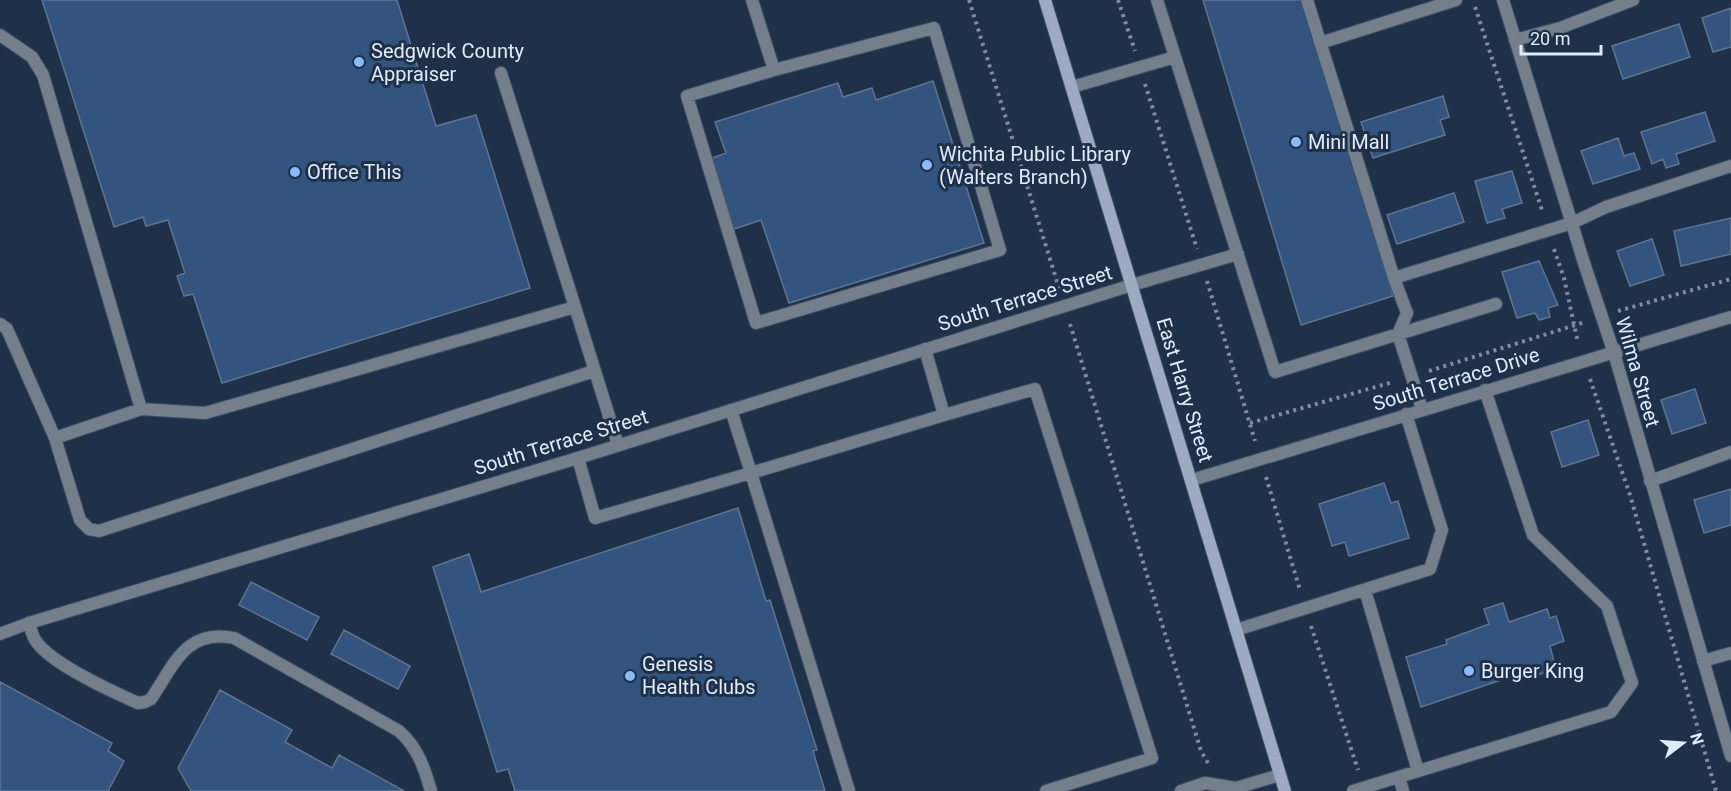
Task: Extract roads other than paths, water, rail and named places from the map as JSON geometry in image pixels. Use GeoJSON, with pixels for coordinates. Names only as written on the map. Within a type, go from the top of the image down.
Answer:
{"type":"FeatureCollection","features":[{"type":"Feature","properties":{"kind":"main road","name":"East Harry Street"},"geometry":{"type":"LineString","coordinates":[[1045,0],[1285,791]]}},
{"type":"Feature","properties":{"kind":"street"},"geometry":{"type":"LineString","coordinates":[[752,0],[774,70]]}},
{"type":"Feature","properties":{"kind":"street"},"geometry":{"type":"LineString","coordinates":[[1157,0],[1275,372],[1496,304]]}},
{"type":"Feature","properties":{"kind":"street"},"geometry":{"type":"LineString","coordinates":[[1307,0],[1407,313],[1398,334],[1422,410]]}},
{"type":"Feature","properties":{"kind":"street"},"geometry":{"type":"LineString","coordinates":[[1320,42],[1456,0]]}},
{"type":"Feature","properties":{"kind":"street","name":"Wilma Street"},"geometry":{"type":"LineString","coordinates":[[1503,0],[1614,353],[1731,756]]}},
{"type":"Feature","properties":{"kind":"street"},"geometry":{"type":"LineString","coordinates":[[1515,40],[1560,28],[1633,0]]}},
{"type":"Feature","properties":{"kind":"street"},"geometry":{"type":"LineString","coordinates":[[934,28],[1000,249],[756,323],[687,96],[774,70],[934,28]]}},
{"type":"Feature","properties":{"kind":"street"},"geometry":{"type":"LineString","coordinates":[[0,35],[32,57],[43,75],[141,409]]}},
{"type":"Feature","properties":{"kind":"street"},"geometry":{"type":"LineString","coordinates":[[1072,87],[1175,57]]}},
{"type":"Feature","properties":{"kind":"street"},"geometry":{"type":"LineString","coordinates":[[501,73],[618,445]]}},
{"type":"Feature","properties":{"kind":"street"},"geometry":{"type":"LineString","coordinates":[[1394,278],[1548,231],[1606,207],[1731,166]]}},
{"type":"Feature","properties":{"kind":"street","name":"South Terrace Street"},"geometry":{"type":"LineString","coordinates":[[0,634],[29,623],[578,458],[1238,254]]}},
{"type":"Feature","properties":{"kind":"street"},"geometry":{"type":"LineString","coordinates":[[55,438],[141,409],[205,413],[575,307]]}},
{"type":"Feature","properties":{"kind":"street","name":"South Terrace Drive"},"geometry":{"type":"LineString","coordinates":[[1192,480],[1731,317]]}},
{"type":"Feature","properties":{"kind":"street"},"geometry":{"type":"LineString","coordinates":[[0,324],[7,329],[55,438],[80,520],[89,529],[99,531],[594,371]]}},
{"type":"Feature","properties":{"kind":"street"},"geometry":{"type":"LineString","coordinates":[[925,349],[944,415]]}},
{"type":"Feature","properties":{"kind":"street"},"geometry":{"type":"LineString","coordinates":[[578,458],[595,518],[1035,389],[1152,758],[1046,791]]}},
{"type":"Feature","properties":{"kind":"street"},"geometry":{"type":"LineString","coordinates":[[1358,789],[1611,712],[1632,683],[1607,606],[1533,536],[1485,390]]}},
{"type":"Feature","properties":{"kind":"street"},"geometry":{"type":"LineString","coordinates":[[731,410],[849,791]]}},
{"type":"Feature","properties":{"kind":"street"},"geometry":{"type":"LineString","coordinates":[[1236,630],[1430,569],[1442,530],[1406,414]]}},
{"type":"Feature","properties":{"kind":"street"},"geometry":{"type":"LineString","coordinates":[[1650,481],[1731,452]]}},
{"type":"Feature","properties":{"kind":"street"},"geometry":{"type":"LineString","coordinates":[[1365,590],[1418,771]]}},
{"type":"Feature","properties":{"kind":"street"},"geometry":{"type":"LineString","coordinates":[[29,623],[35,641],[43,649],[67,666],[138,703],[151,699],[184,650],[195,642],[209,636],[234,638],[399,731],[410,741],[422,760],[431,791]]}},
{"type":"Feature","properties":{"kind":"street"},"geometry":{"type":"LineString","coordinates":[[1703,661],[1731,653]]}},
{"type":"Feature","properties":{"kind":"street"},"geometry":{"type":"LineString","coordinates":[[1181,791],[1205,783],[1234,789],[1280,775]]}},
{"type":"Feature","properties":{"kind":"street"},"geometry":{"type":"LineString","coordinates":[[1399,777],[1403,791]]}},
{"type":"Feature","properties":{"kind":"place","name":"Sedgwick County Appraiser"},"geometry":{"type":"Point","coordinates":[359,62]}},
{"type":"Feature","properties":{"kind":"place","name":"Mini Mall"},"geometry":{"type":"Point","coordinates":[1296,142]}},
{"type":"Feature","properties":{"kind":"place","name":"Wichita Public Library (Walters Branch)"},"geometry":{"type":"Point","coordinates":[927,165]}},
{"type":"Feature","properties":{"kind":"place","name":"Office This"},"geometry":{"type":"Point","coordinates":[295,172]}},
{"type":"Feature","properties":{"kind":"place","name":"Burger King"},"geometry":{"type":"Point","coordinates":[1469,671]}},
{"type":"Feature","properties":{"kind":"place","name":"Genesis Health Clubs"},"geometry":{"type":"Point","coordinates":[630,676]}}]}
